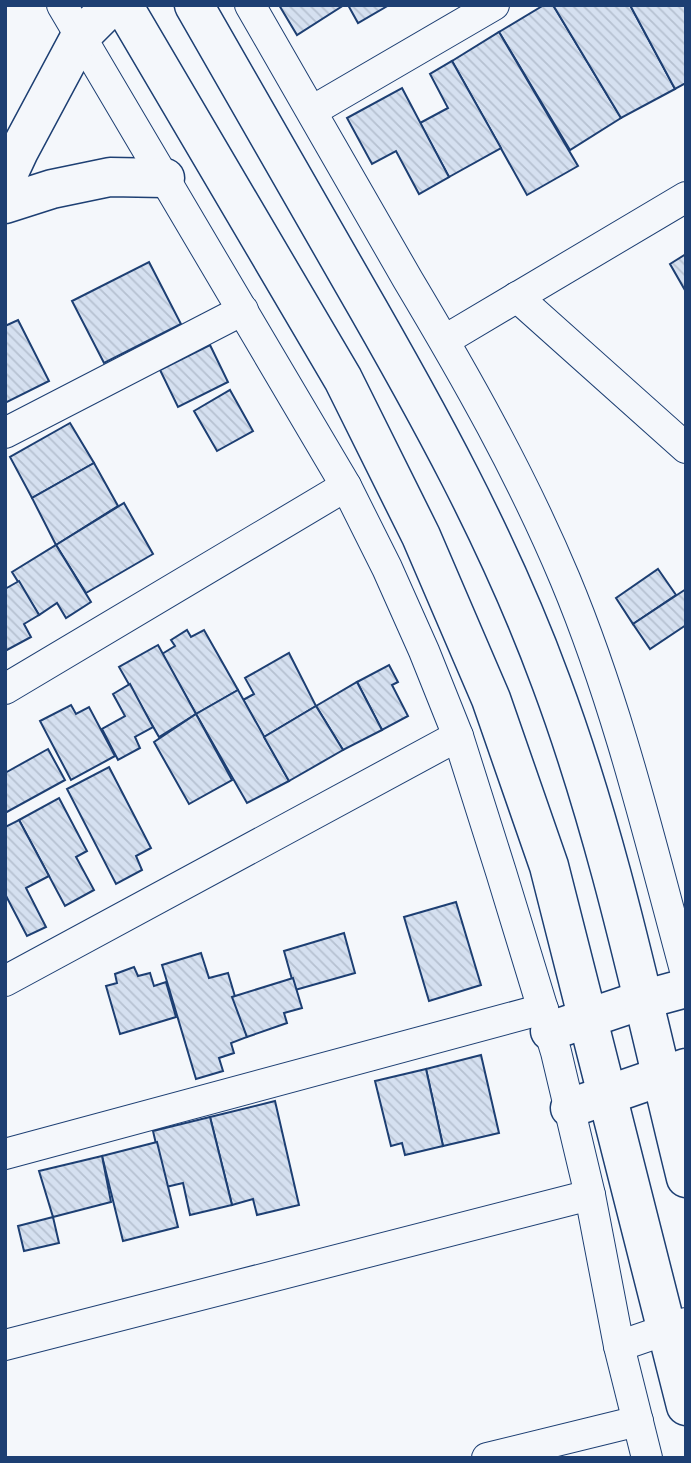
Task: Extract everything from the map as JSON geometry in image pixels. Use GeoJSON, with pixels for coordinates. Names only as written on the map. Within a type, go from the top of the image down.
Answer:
{"type":"FeatureCollection","features":[{"type":"Feature","properties":{"kind":"main road"},"geometry":{"type":"LineString","coordinates":[[5,181],[71,21],[112,5]]}},
{"type":"Feature","properties":{"kind":"main road"},"geometry":{"type":"LineString","coordinates":[[123,5],[342,379],[421,536],[462,629],[521,782],[549,866],[607,1097],[676,1327],[686,1406]]}},
{"type":"Feature","properties":{"kind":"main road"},"geometry":{"type":"LineString","coordinates":[[194,5],[441,438],[487,528],[551,680],[606,849],[642,1000],[673,1073],[686,1178]]}},
{"type":"Feature","properties":{"kind":"main road"},"geometry":{"type":"LineString","coordinates":[[5,204],[52,189],[110,177],[165,178]]}},
{"type":"Feature","properties":{"kind":"main road"},"geometry":{"type":"LineString","coordinates":[[547,1020],[587,1018],[686,988]]}},
{"type":"Feature","properties":{"kind":"main road"},"geometry":{"type":"LineString","coordinates":[[569,1108],[673,1073]]}},
{"type":"Feature","properties":{"kind":"street"},"geometry":{"type":"LineString","coordinates":[[250,5],[445,340],[530,499],[597,665],[625,751],[686,974]]}},
{"type":"Feature","properties":{"kind":"street"},"geometry":{"type":"LineString","coordinates":[[312,111],[494,5]]}},
{"type":"Feature","properties":{"kind":"street"},"geometry":{"type":"LineString","coordinates":[[71,21],[346,486],[397,592],[458,736],[547,1020],[590,1195],[619,1346],[647,1458]]}},
{"type":"Feature","properties":{"kind":"street"},"geometry":{"type":"LineString","coordinates":[[445,340],[686,197]]}},
{"type":"Feature","properties":{"kind":"street"},"geometry":{"type":"LineString","coordinates":[[517,297],[686,448]]}},
{"type":"Feature","properties":{"kind":"street"},"geometry":{"type":"LineString","coordinates":[[5,433],[243,310]]}},
{"type":"Feature","properties":{"kind":"street"},"geometry":{"type":"LineString","coordinates":[[5,689],[346,486]]}},
{"type":"Feature","properties":{"kind":"street"},"geometry":{"type":"LineString","coordinates":[[5,981],[458,736]]}},
{"type":"Feature","properties":{"kind":"street"},"geometry":{"type":"LineString","coordinates":[[5,1154],[547,1020]]}},
{"type":"Feature","properties":{"kind":"street"},"geometry":{"type":"LineString","coordinates":[[5,1345],[590,1195]]}},
{"type":"Feature","properties":{"kind":"street"},"geometry":{"type":"LineString","coordinates":[[619,1346],[676,1327]]}},
{"type":"Feature","properties":{"kind":"street"},"geometry":{"type":"LineString","coordinates":[[487,1458],[638,1421]]}},
{"type":"Feature","properties":{"kind":"building"},"geometry":{"type":"Polygon","coordinates":[[[279,5],[344,5],[297,35],[279,5]]]}},
{"type":"Feature","properties":{"kind":"building"},"geometry":{"type":"Polygon","coordinates":[[[348,5],[389,5],[358,23],[348,5]]]}},
{"type":"Feature","properties":{"kind":"building"},"geometry":{"type":"Polygon","coordinates":[[[544,5],[553,5],[621,118],[570,150],[499,32],[544,5]]]}},
{"type":"Feature","properties":{"kind":"building"},"geometry":{"type":"Polygon","coordinates":[[[553,5],[630,5],[675,89],[621,118],[553,5]]]}},
{"type":"Feature","properties":{"kind":"building"},"geometry":{"type":"Polygon","coordinates":[[[630,5],[686,5],[686,83],[675,89],[630,5]]]}},
{"type":"Feature","properties":{"kind":"building"},"geometry":{"type":"Polygon","coordinates":[[[499,32],[578,166],[527,195],[452,61],[499,32]]]}},
{"type":"Feature","properties":{"kind":"building"},"geometry":{"type":"Polygon","coordinates":[[[452,61],[501,148],[449,177],[420,123],[448,108],[430,74],[452,61]]]}},
{"type":"Feature","properties":{"kind":"building"},"geometry":{"type":"Polygon","coordinates":[[[402,88],[449,177],[419,194],[396,151],[372,164],[347,118],[402,88]]]}},
{"type":"Feature","properties":{"kind":"building"},"geometry":{"type":"Polygon","coordinates":[[[686,254],[686,292],[670,264],[686,254]]]}},
{"type":"Feature","properties":{"kind":"building"},"geometry":{"type":"Polygon","coordinates":[[[149,262],[181,324],[104,363],[72,301],[149,262]]]}},
{"type":"Feature","properties":{"kind":"building"},"geometry":{"type":"Polygon","coordinates":[[[18,320],[49,381],[5,403],[5,326],[18,320]]]}},
{"type":"Feature","properties":{"kind":"building"},"geometry":{"type":"Polygon","coordinates":[[[210,345],[228,382],[178,407],[160,370],[210,345]]]}},
{"type":"Feature","properties":{"kind":"building"},"geometry":{"type":"Polygon","coordinates":[[[230,390],[253,431],[217,451],[194,411],[230,390]]]}},
{"type":"Feature","properties":{"kind":"building"},"geometry":{"type":"Polygon","coordinates":[[[70,423],[94,463],[32,498],[10,457],[70,423]]]}},
{"type":"Feature","properties":{"kind":"building"},"geometry":{"type":"Polygon","coordinates":[[[94,463],[118,506],[56,545],[32,498],[94,463]]]}},
{"type":"Feature","properties":{"kind":"building"},"geometry":{"type":"Polygon","coordinates":[[[124,503],[153,554],[86,593],[56,545],[124,503]]]}},
{"type":"Feature","properties":{"kind":"building"},"geometry":{"type":"Polygon","coordinates":[[[56,545],[91,602],[66,618],[57,603],[39,615],[12,572],[56,545]]]}},
{"type":"Feature","properties":{"kind":"building"},"geometry":{"type":"Polygon","coordinates":[[[658,569],[676,595],[633,624],[616,598],[658,569]]]}},
{"type":"Feature","properties":{"kind":"building"},"geometry":{"type":"Polygon","coordinates":[[[19,581],[39,615],[24,624],[31,637],[5,651],[5,589],[19,581]]]}},
{"type":"Feature","properties":{"kind":"building"},"geometry":{"type":"Polygon","coordinates":[[[686,589],[686,625],[650,649],[633,624],[686,589]]]}},
{"type":"Feature","properties":{"kind":"building"},"geometry":{"type":"Polygon","coordinates":[[[187,630],[191,637],[204,630],[238,690],[196,714],[162,654],[175,646],[171,640],[187,630]]]}},
{"type":"Feature","properties":{"kind":"building"},"geometry":{"type":"Polygon","coordinates":[[[158,645],[196,714],[159,737],[119,667],[158,645]]]}},
{"type":"Feature","properties":{"kind":"building"},"geometry":{"type":"Polygon","coordinates":[[[289,653],[316,706],[264,737],[243,700],[254,694],[245,678],[289,653]]]}},
{"type":"Feature","properties":{"kind":"building"},"geometry":{"type":"Polygon","coordinates":[[[389,665],[398,682],[392,685],[408,716],[382,730],[357,682],[389,665]]]}},
{"type":"Feature","properties":{"kind":"building"},"geometry":{"type":"Polygon","coordinates":[[[357,682],[382,730],[343,750],[316,706],[357,682]]]}},
{"type":"Feature","properties":{"kind":"building"},"geometry":{"type":"Polygon","coordinates":[[[130,684],[153,727],[135,737],[140,748],[118,760],[102,729],[125,716],[113,694],[130,684]]]}},
{"type":"Feature","properties":{"kind":"building"},"geometry":{"type":"Polygon","coordinates":[[[238,690],[289,781],[247,803],[196,714],[238,690]]]}},
{"type":"Feature","properties":{"kind":"building"},"geometry":{"type":"Polygon","coordinates":[[[71,705],[76,714],[89,707],[115,756],[71,780],[40,721],[71,705]]]}},
{"type":"Feature","properties":{"kind":"building"},"geometry":{"type":"Polygon","coordinates":[[[316,706],[343,750],[289,781],[264,737],[316,706]]]}},
{"type":"Feature","properties":{"kind":"building"},"geometry":{"type":"Polygon","coordinates":[[[196,714],[232,780],[189,804],[154,742],[196,714]]]}},
{"type":"Feature","properties":{"kind":"building"},"geometry":{"type":"Polygon","coordinates":[[[48,749],[65,780],[5,813],[5,773],[48,749]]]}},
{"type":"Feature","properties":{"kind":"building"},"geometry":{"type":"Polygon","coordinates":[[[109,767],[151,848],[136,856],[142,870],[116,884],[67,789],[109,767]]]}},
{"type":"Feature","properties":{"kind":"building"},"geometry":{"type":"Polygon","coordinates":[[[59,798],[87,851],[76,857],[94,890],[65,906],[19,820],[59,798]]]}},
{"type":"Feature","properties":{"kind":"building"},"geometry":{"type":"Polygon","coordinates":[[[19,820],[49,876],[26,888],[46,927],[27,936],[5,894],[5,827],[19,820]]]}},
{"type":"Feature","properties":{"kind":"building"},"geometry":{"type":"Polygon","coordinates":[[[456,902],[481,985],[429,1001],[404,917],[456,902]]]}},
{"type":"Feature","properties":{"kind":"building"},"geometry":{"type":"Polygon","coordinates":[[[344,933],[355,973],[295,990],[284,951],[344,933]]]}},
{"type":"Feature","properties":{"kind":"building"},"geometry":{"type":"Polygon","coordinates":[[[201,953],[209,978],[228,973],[247,1037],[231,1043],[234,1053],[219,1058],[223,1071],[196,1079],[162,965],[201,953]]]}},
{"type":"Feature","properties":{"kind":"building"},"geometry":{"type":"Polygon","coordinates":[[[134,967],[138,976],[150,973],[154,986],[166,982],[176,1017],[120,1034],[106,986],[117,983],[115,974],[134,967]]]}},
{"type":"Feature","properties":{"kind":"building"},"geometry":{"type":"Polygon","coordinates":[[[293,978],[302,1008],[284,1013],[287,1023],[247,1037],[232,997],[293,978]]]}},
{"type":"Feature","properties":{"kind":"building"},"geometry":{"type":"Polygon","coordinates":[[[481,1055],[499,1133],[443,1146],[426,1069],[481,1055]]]}},
{"type":"Feature","properties":{"kind":"building"},"geometry":{"type":"Polygon","coordinates":[[[426,1069],[443,1146],[405,1155],[402,1143],[391,1146],[375,1081],[426,1069]]]}},
{"type":"Feature","properties":{"kind":"building"},"geometry":{"type":"Polygon","coordinates":[[[275,1101],[299,1205],[257,1215],[253,1199],[232,1205],[210,1117],[275,1101]]]}},
{"type":"Feature","properties":{"kind":"building"},"geometry":{"type":"Polygon","coordinates":[[[210,1117],[232,1205],[190,1215],[183,1183],[166,1187],[153,1131],[210,1117]]]}},
{"type":"Feature","properties":{"kind":"building"},"geometry":{"type":"Polygon","coordinates":[[[157,1142],[178,1227],[123,1241],[102,1156],[157,1142]]]}},
{"type":"Feature","properties":{"kind":"building"},"geometry":{"type":"Polygon","coordinates":[[[102,1156],[111,1202],[53,1217],[39,1171],[102,1156]]]}},
{"type":"Feature","properties":{"kind":"building"},"geometry":{"type":"Polygon","coordinates":[[[53,1217],[59,1243],[24,1251],[18,1226],[53,1217]]]}}]}
